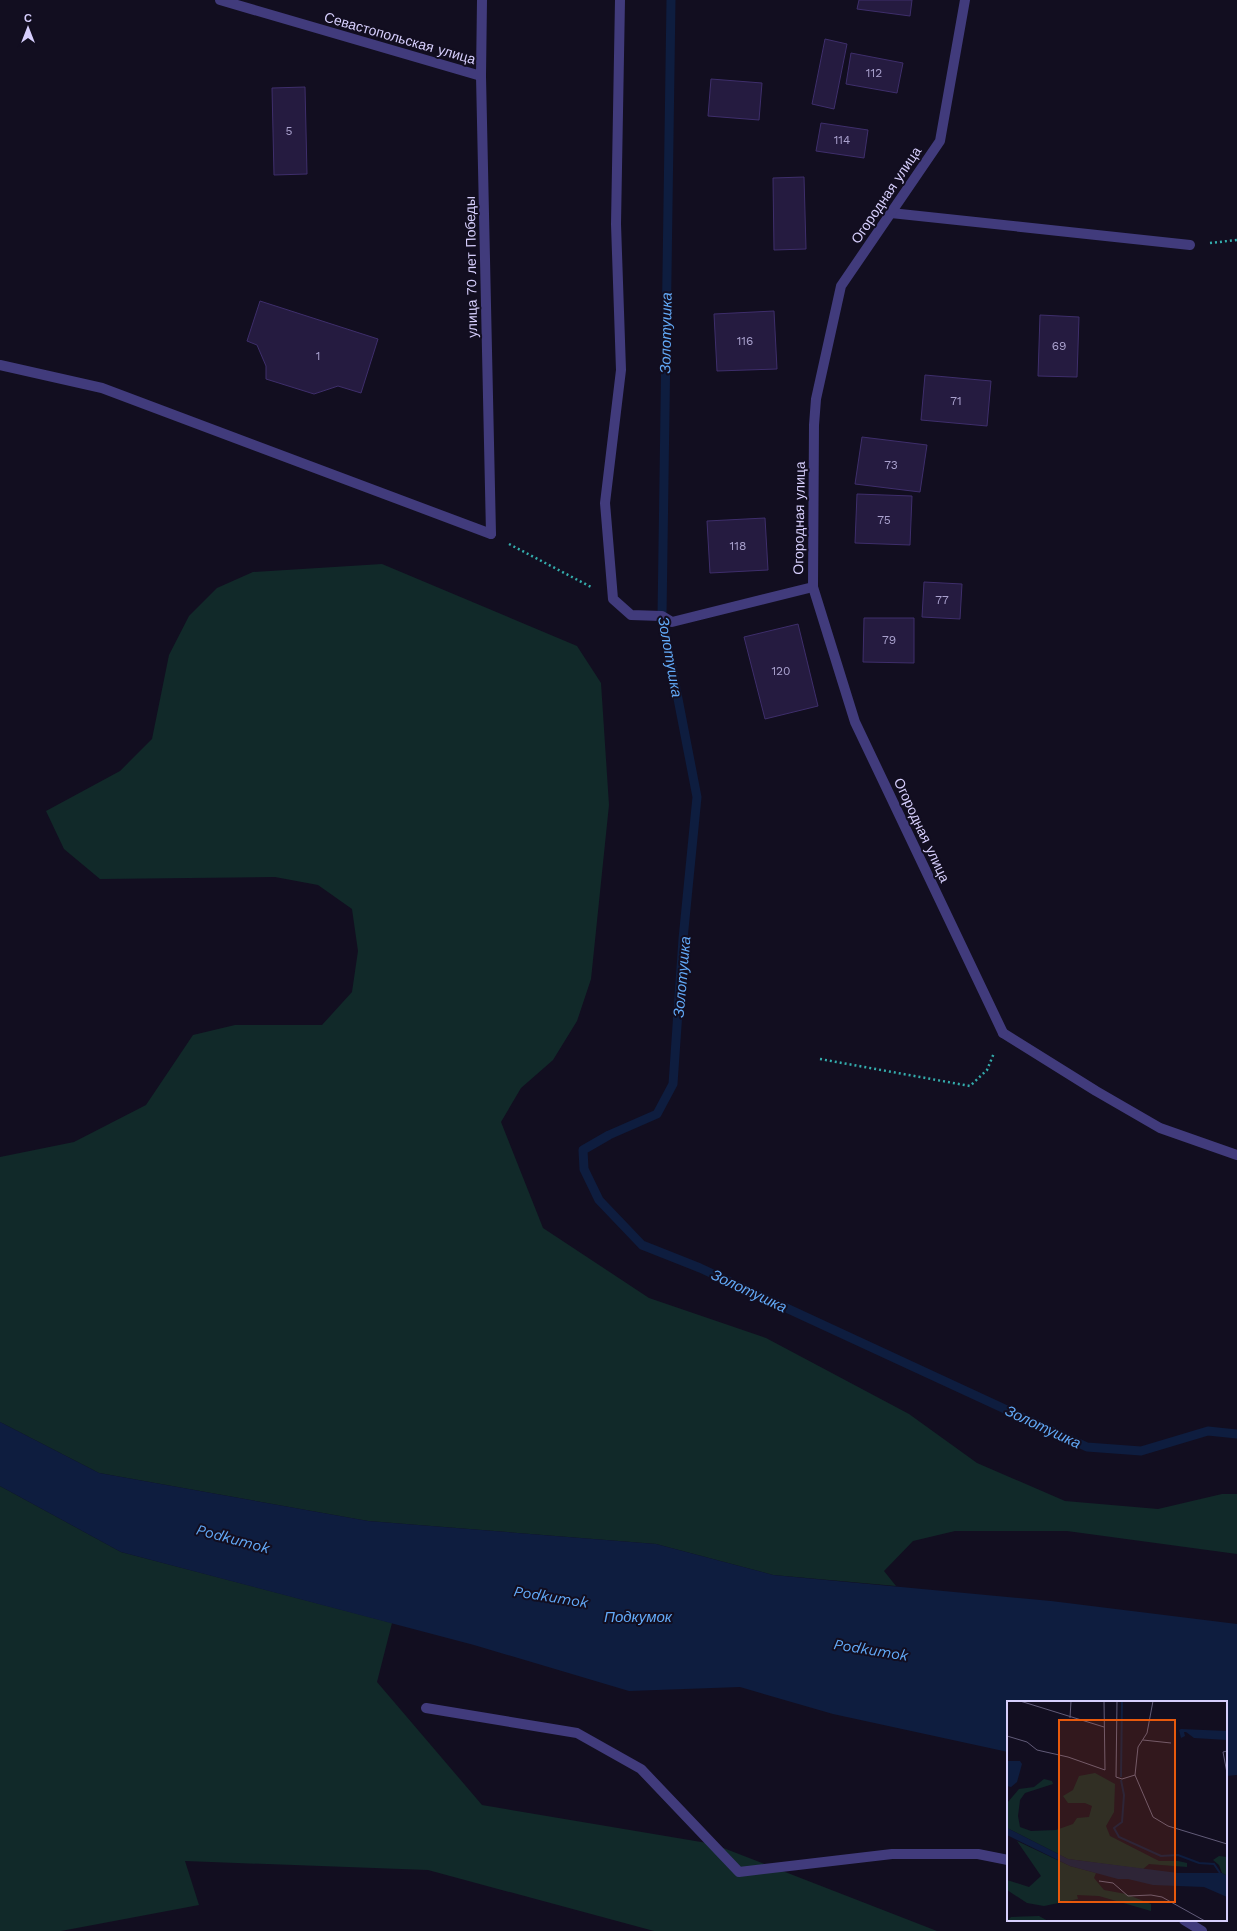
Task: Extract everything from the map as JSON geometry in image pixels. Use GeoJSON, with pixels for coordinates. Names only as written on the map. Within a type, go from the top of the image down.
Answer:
{"type":"FeatureCollection","features":[{"type":"Feature","properties":{"kind":"street","name":"Севастопольская улица"},"geometry":{"type":"LineString","coordinates":[[220,0],[481,76]]}},
{"type":"Feature","properties":{"kind":"street","name":"улица 70 лет Победы"},"geometry":{"type":"LineString","coordinates":[[482,0],[481,76],[491,534]]}},
{"type":"Feature","properties":{"kind":"street"},"geometry":{"type":"LineString","coordinates":[[620,0],[616,224],[621,370],[605,503],[613,599],[632,615],[662,616],[672,622],[813,587]]}},
{"type":"Feature","properties":{"kind":"street","name":"Огородная улица"},"geometry":{"type":"LineString","coordinates":[[965,0],[940,141],[841,286],[816,399],[814,425],[813,587],[855,722],[1002,1033]]}},
{"type":"Feature","properties":{"kind":"street"},"geometry":{"type":"LineString","coordinates":[[891,212],[1190,245]]}},
{"type":"Feature","properties":{"kind":"street"},"geometry":{"type":"LineString","coordinates":[[0,365],[102,388],[491,534]]}},
{"type":"Feature","properties":{"kind":"street"},"geometry":{"type":"LineString","coordinates":[[1002,1033],[1096,1091],[1160,1128],[1237,1155]]}},
{"type":"Feature","properties":{"kind":"street"},"geometry":{"type":"LineString","coordinates":[[426,1708],[577,1733],[641,1770],[739,1872],[892,1854],[978,1854],[1007,1860]]}},
{"type":"Feature","properties":{"kind":"street"},"geometry":{"type":"LineString","coordinates":[[1186,1921],[1202,1931]]}},
{"type":"Feature","properties":{"kind":"path"},"geometry":{"type":"LineString","coordinates":[[1190,245],[1237,240]]}},
{"type":"Feature","properties":{"kind":"path"},"geometry":{"type":"LineString","coordinates":[[491,534],[613,599]]}},
{"type":"Feature","properties":{"kind":"path"},"geometry":{"type":"LineString","coordinates":[[820,1059],[970,1086],[987,1070],[1002,1033]]}},
{"type":"Feature","properties":{"kind":"green space"},"geometry":{"type":"Polygon","coordinates":[[[382,564],[577,646],[601,683],[609,805],[591,979],[577,1021],[553,1060],[521,1088],[501,1122],[543,1228],[649,1298],[766,1338],[909,1414],[977,1463],[1065,1501],[1158,1509],[1222,1494],[1237,1494],[1237,1554],[1067,1531],[955,1531],[913,1541],[884,1571],[896,1586],[773,1575],[656,1544],[368,1521],[99,1473],[0,1422],[0,1157],[74,1142],[146,1105],[193,1035],[235,1025],[322,1025],[352,992],[358,951],[352,909],[318,885],[275,877],[100,879],[64,849],[46,811],[120,771],[152,739],[169,655],[189,616],[217,588],[253,572],[382,564]]]}},
{"type":"Feature","properties":{"kind":"green space"},"geometry":{"type":"Polygon","coordinates":[[[0,1486],[121,1552],[392,1623],[377,1682],[482,1805],[713,1844],[937,1931],[654,1931],[428,1870],[185,1861],[199,1905],[61,1931],[0,1931],[0,1486]]]}},
{"type":"Feature","properties":{"kind":"water"},"geometry":{"type":"Polygon","coordinates":[[[0,1422],[99,1473],[368,1521],[656,1544],[773,1575],[1051,1601],[1237,1624],[1237,1775],[1227,1776],[1227,1701],[1007,1701],[1007,1752],[833,1714],[740,1687],[629,1691],[474,1645],[121,1552],[0,1486],[0,1422]]]}},
{"type":"Feature","properties":{"kind":"building"},"geometry":{"type":"Polygon","coordinates":[[[859,0],[912,0],[910,16],[857,9],[859,0]]]}},
{"type":"Feature","properties":{"kind":"building"},"geometry":{"type":"Polygon","coordinates":[[[825,39],[847,44],[834,109],[812,104],[825,39]]]}},
{"type":"Feature","properties":{"kind":"building"},"geometry":{"type":"Polygon","coordinates":[[[851,53],[903,63],[897,93],[846,84],[851,53]]]}},
{"type":"Feature","properties":{"kind":"building"},"geometry":{"type":"Polygon","coordinates":[[[711,79],[762,83],[759,120],[708,116],[711,79]]]}},
{"type":"Feature","properties":{"kind":"building"},"geometry":{"type":"Polygon","coordinates":[[[305,87],[307,174],[274,175],[272,88],[305,87]]]}},
{"type":"Feature","properties":{"kind":"building"},"geometry":{"type":"Polygon","coordinates":[[[821,123],[868,130],[864,158],[816,151],[821,123]]]}},
{"type":"Feature","properties":{"kind":"building"},"geometry":{"type":"Polygon","coordinates":[[[804,177],[806,249],[774,250],[773,178],[804,177]]]}},
{"type":"Feature","properties":{"kind":"building"},"geometry":{"type":"Polygon","coordinates":[[[260,301],[378,339],[361,393],[338,386],[314,394],[266,379],[266,366],[257,345],[247,341],[260,301]]]}},
{"type":"Feature","properties":{"kind":"building"},"geometry":{"type":"Polygon","coordinates":[[[774,311],[777,369],[717,371],[714,314],[774,311]]]}},
{"type":"Feature","properties":{"kind":"building"},"geometry":{"type":"Polygon","coordinates":[[[1040,315],[1079,317],[1077,377],[1038,376],[1040,315]]]}},
{"type":"Feature","properties":{"kind":"building"},"geometry":{"type":"Polygon","coordinates":[[[925,375],[991,381],[987,426],[921,420],[925,375]]]}},
{"type":"Feature","properties":{"kind":"building"},"geometry":{"type":"Polygon","coordinates":[[[862,437],[927,445],[920,492],[855,484],[862,437]]]}},
{"type":"Feature","properties":{"kind":"building"},"geometry":{"type":"Polygon","coordinates":[[[857,494],[912,496],[910,545],[855,543],[857,494]]]}},
{"type":"Feature","properties":{"kind":"building"},"geometry":{"type":"Polygon","coordinates":[[[765,518],[768,570],[710,573],[707,521],[765,518]]]}},
{"type":"Feature","properties":{"kind":"building"},"geometry":{"type":"Polygon","coordinates":[[[924,582],[962,584],[960,619],[922,617],[924,582]]]}},
{"type":"Feature","properties":{"kind":"building"},"geometry":{"type":"Polygon","coordinates":[[[864,618],[914,618],[914,663],[863,662],[864,618]]]}},
{"type":"Feature","properties":{"kind":"building"},"geometry":{"type":"Polygon","coordinates":[[[798,624],[818,706],[765,719],[744,637],[798,624]]]}},
{"type":"Feature","properties":{"kind":"waterway","name":"Золотушка"},"geometry":{"type":"LineString","coordinates":[[671,0],[662,616],[697,797],[683,939],[673,1084],[657,1114],[609,1135],[583,1150],[584,1169],[599,1200],[642,1245],[700,1268],[1087,1447],[1141,1451],[1208,1431],[1237,1434]]}},
{"type":"Feature","properties":{"kind":"water label","name":"Podkumok"},"geometry":{"type":"Point","coordinates":[233,1539]}},
{"type":"Feature","properties":{"kind":"water label","name":"Podkumok"},"geometry":{"type":"Point","coordinates":[551,1597]}},
{"type":"Feature","properties":{"kind":"water label","name":"Подкумок"},"geometry":{"type":"Point","coordinates":[638,1617]}},
{"type":"Feature","properties":{"kind":"water label","name":"Podkumok"},"geometry":{"type":"Point","coordinates":[871,1650]}}]}
